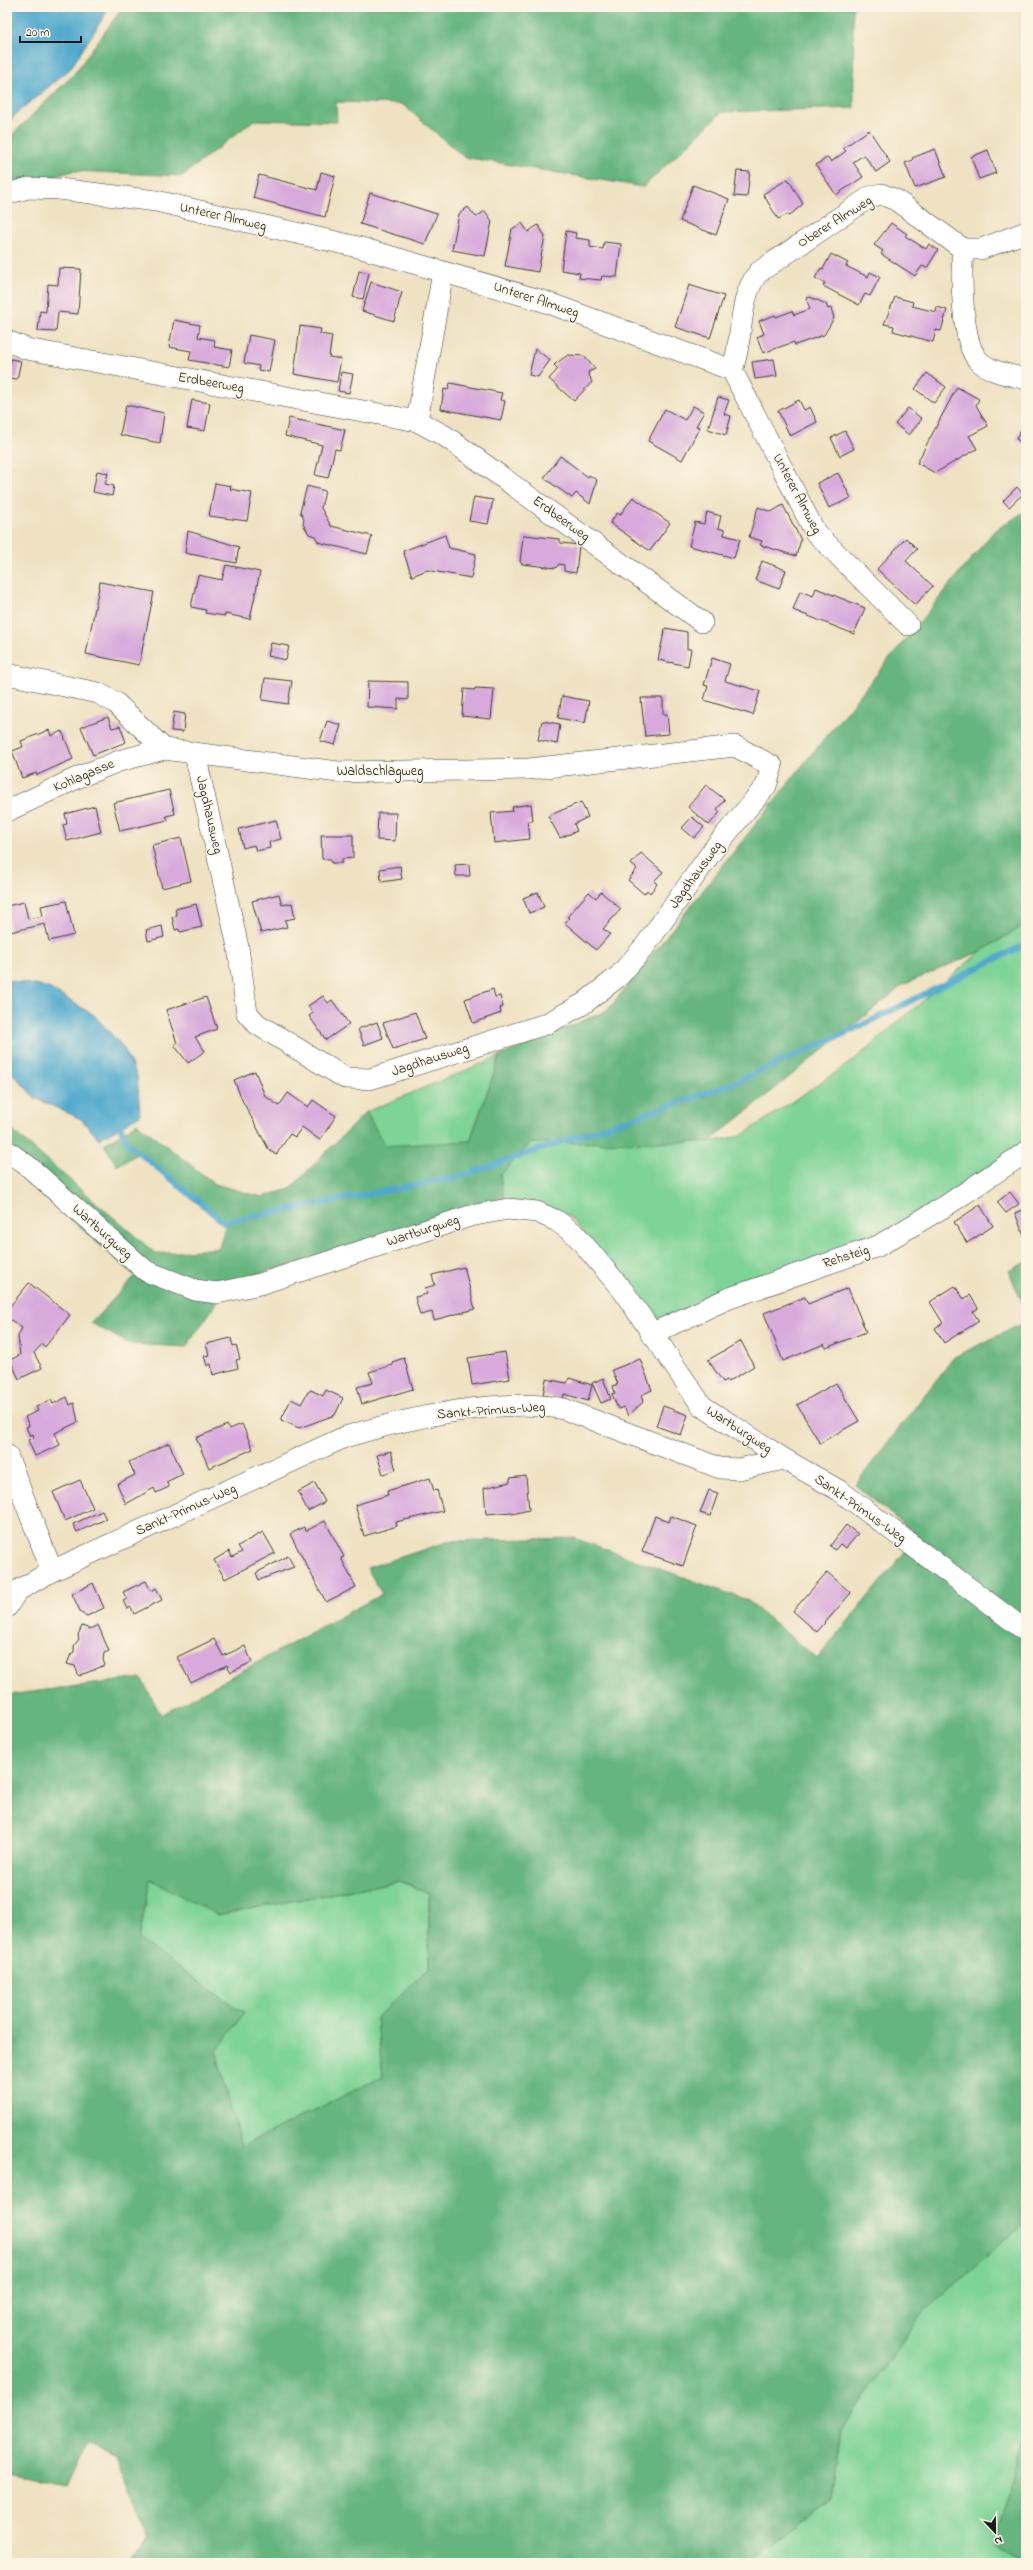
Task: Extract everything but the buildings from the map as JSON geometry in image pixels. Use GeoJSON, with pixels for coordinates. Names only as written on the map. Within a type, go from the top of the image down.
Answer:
{"type":"FeatureCollection","features":[{"type":"Feature","properties":{"kind":"street","name":"Unterer Almweg"},"geometry":{"type":"LineString","coordinates":[[7,194],[28,188],[59,189],[156,201],[358,247],[543,301],[732,370],[816,532],[908,625]]}},
{"type":"Feature","properties":{"kind":"street","name":"Oberer Almweg"},"geometry":{"type":"LineString","coordinates":[[732,370],[738,354],[748,291],[752,280],[759,272],[870,196],[881,194],[896,200],[963,249]]}},
{"type":"Feature","properties":{"kind":"street"},"geometry":{"type":"LineString","coordinates":[[1026,232],[981,249],[963,249],[961,270],[963,298],[970,345],[978,360],[994,370],[1026,379]]}},
{"type":"Feature","properties":{"kind":"street"},"geometry":{"type":"LineString","coordinates":[[417,420],[443,272]]}},
{"type":"Feature","properties":{"kind":"street","name":"Erdbeerweg"},"geometry":{"type":"LineString","coordinates":[[7,341],[27,349],[417,420],[445,436],[702,622]]}},
{"type":"Feature","properties":{"kind":"street"},"geometry":{"type":"LineString","coordinates":[[7,674],[98,693],[116,703],[164,750]]}},
{"type":"Feature","properties":{"kind":"street","name":"Waldschlagweg"},"geometry":{"type":"LineString","coordinates":[[164,750],[338,772],[401,772],[529,769],[735,746],[772,766]]}},
{"type":"Feature","properties":{"kind":"street","name":"Kohlagasse"},"geometry":{"type":"LineString","coordinates":[[7,811],[79,777],[119,761],[164,750]]}},
{"type":"Feature","properties":{"kind":"street","name":"Jagdhausweg"},"geometry":{"type":"LineString","coordinates":[[195,754],[238,947],[246,1013],[257,1024],[345,1078],[370,1080],[546,1024],[589,1000],[619,976],[645,946],[716,846],[766,786],[772,766]]}},
{"type":"Feature","properties":{"kind":"street","name":"Wartburgweg"},"geometry":{"type":"LineString","coordinates":[[7,1151],[28,1166],[146,1271],[195,1290],[217,1293],[260,1284],[470,1216],[508,1209],[537,1212],[557,1221],[576,1235],[624,1292],[651,1334],[702,1406],[784,1459]]}},
{"type":"Feature","properties":{"kind":"street","name":"Rehsteig"},"geometry":{"type":"LineString","coordinates":[[651,1334],[727,1299],[878,1246],[947,1206],[1026,1152]]}},
{"type":"Feature","properties":{"kind":"street","name":"Sankt-Primus-Weg"},"geometry":{"type":"LineString","coordinates":[[7,1607],[17,1591],[52,1571],[345,1437],[382,1426],[437,1414],[544,1405],[564,1409],[720,1468],[738,1469],[784,1459],[840,1491],[1026,1631]]}},
{"type":"Feature","properties":{"kind":"street"},"geometry":{"type":"LineString","coordinates":[[7,1455],[52,1571]]}},
{"type":"Feature","properties":{"kind":"green space"},"geometry":{"type":"Polygon","coordinates":[[[123,7],[853,7],[854,108],[722,112],[643,187],[464,157],[402,104],[336,102],[337,122],[254,120],[182,176],[73,171],[7,191],[7,140],[74,74],[123,7]]]}},
{"type":"Feature","properties":{"kind":"green space"},"geometry":{"type":"Polygon","coordinates":[[[1026,511],[1026,924],[981,951],[903,985],[709,1142],[531,1143],[500,1175],[504,1202],[231,1282],[186,1347],[130,1344],[91,1323],[135,1276],[7,1163],[7,1126],[156,1254],[219,1248],[225,1227],[139,1153],[117,1166],[104,1144],[137,1123],[215,1184],[262,1197],[290,1189],[366,1112],[385,1146],[470,1141],[500,1056],[608,1010],[801,767],[994,531],[1026,511]]]}},
{"type":"Feature","properties":{"kind":"green space"},"geometry":{"type":"Polygon","coordinates":[[[1026,924],[1026,1141],[929,1211],[876,1238],[658,1319],[568,1215],[535,1202],[504,1202],[500,1175],[531,1142],[709,1142],[741,1136],[854,1060],[981,951],[1026,924]]]}},
{"type":"Feature","properties":{"kind":"green space"},"geometry":{"type":"Polygon","coordinates":[[[500,1056],[470,1141],[385,1147],[366,1112],[500,1056]]]}},
{"type":"Feature","properties":{"kind":"green space"},"geometry":{"type":"Polygon","coordinates":[[[1026,1262],[1026,1312],[1009,1271],[1026,1262]]]}},
{"type":"Feature","properties":{"kind":"green space"},"geometry":{"type":"Polygon","coordinates":[[[1026,1322],[1026,2221],[924,2311],[842,2430],[832,2498],[747,2563],[132,2563],[149,2538],[115,2456],[87,2440],[66,2486],[7,2475],[7,1695],[141,1678],[161,1715],[382,1594],[367,1568],[450,1541],[574,1538],[747,1600],[817,1659],[918,1536],[855,1485],[954,1357],[1026,1322]],[[150,1879],[139,1940],[244,2013],[216,2051],[241,2146],[382,2077],[377,2017],[429,1968],[429,1893],[400,1881],[217,1915],[150,1879]]]}},
{"type":"Feature","properties":{"kind":"green space"},"geometry":{"type":"Polygon","coordinates":[[[150,1878],[217,1915],[400,1881],[429,1893],[429,1968],[377,2017],[382,2077],[241,2147],[216,2051],[139,1940],[150,1878]]]}},
{"type":"Feature","properties":{"kind":"green space"},"geometry":{"type":"Polygon","coordinates":[[[1026,2221],[1026,2563],[747,2563],[832,2498],[842,2430],[924,2311],[1026,2221]]]}},
{"type":"Feature","properties":{"kind":"green space"},"geometry":{"type":"Polygon","coordinates":[[[1026,2441],[1026,2562],[994,2547],[1026,2441]]]}},
{"type":"Feature","properties":{"kind":"water"},"geometry":{"type":"Polygon","coordinates":[[[7,7],[110,7],[70,69],[17,113],[7,125],[7,7]]]}},
{"type":"Feature","properties":{"kind":"water"},"geometry":{"type":"Polygon","coordinates":[[[7,980],[47,987],[94,1015],[123,1047],[137,1076],[140,1115],[99,1139],[81,1119],[35,1098],[7,1067],[7,980]]]}},
{"type":"Feature","properties":{"kind":"waterway"},"geometry":{"type":"LineString","coordinates":[[120,1126],[128,1144],[224,1222],[458,1177],[724,1087],[850,1031],[1026,944]]}}]}
